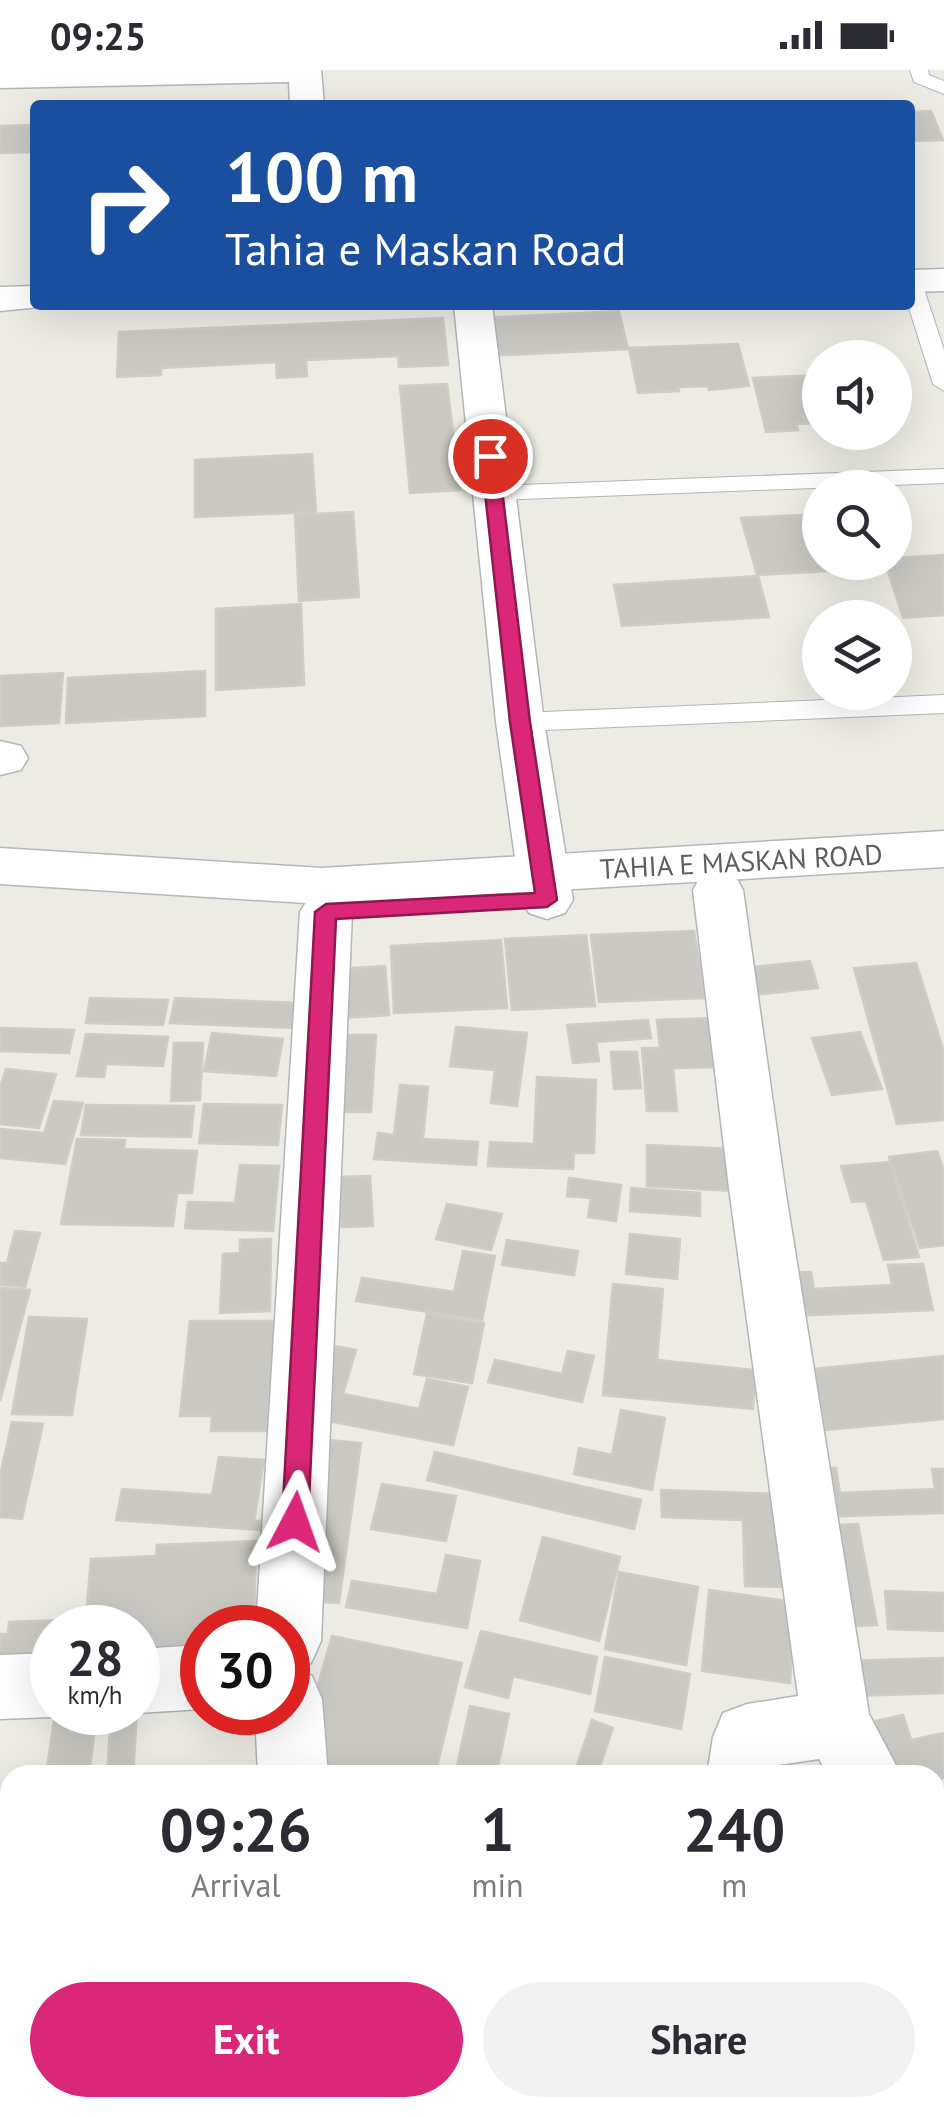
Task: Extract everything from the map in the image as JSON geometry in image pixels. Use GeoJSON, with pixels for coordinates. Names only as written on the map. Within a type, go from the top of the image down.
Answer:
{"type":"FeatureCollection","features":[{"type":"Feature","properties":{"kind":"street"},"geometry":{"type":"LineString","coordinates":[[0,78],[305,71],[307,100]]}},
{"type":"Feature","properties":{"kind":"street"},"geometry":{"type":"LineString","coordinates":[[0,299],[30,298]]}},
{"type":"Feature","properties":{"kind":"street"},"geometry":{"type":"LineString","coordinates":[[474,310],[520,722],[545,886]]}},
{"type":"Feature","properties":{"kind":"street","name":"TAHIA E MASKAN ROAD"},"geometry":{"type":"LineString","coordinates":[[0,896],[151,907],[326,912],[545,886],[944,849]]}},
{"type":"Feature","properties":{"kind":"street","name":"TAHIA E MASKAN ROAD"},"geometry":{"type":"LineString","coordinates":[[0,866],[322,886],[718,890],[944,877]]}},
{"type":"Feature","properties":{"kind":"street"},"geometry":{"type":"LineString","coordinates":[[718,890],[757,1188],[851,1749],[746,1737],[743,1765]]}},
{"type":"Feature","properties":{"kind":"street"},"geometry":{"type":"LineString","coordinates":[[290,1605],[310,1284],[326,912]]}},
{"type":"Feature","properties":{"kind":"street"},"geometry":{"type":"LineString","coordinates":[[0,1687],[30,1685]]}},
{"type":"Feature","properties":{"kind":"street"},"geometry":{"type":"LineString","coordinates":[[291,1735],[293,1765]]}},
{"type":"Feature","properties":{"kind":"lane"},"geometry":{"type":"LineString","coordinates":[[919,70],[921,78],[944,88]]}},
{"type":"Feature","properties":{"kind":"lane"},"geometry":{"type":"LineString","coordinates":[[919,280],[944,384]]}},
{"type":"Feature","properties":{"kind":"lane"},"geometry":{"type":"LineString","coordinates":[[494,493],[944,476]]}},
{"type":"Feature","properties":{"kind":"lane"},"geometry":{"type":"LineString","coordinates":[[520,722],[944,704]]}},
{"type":"Feature","properties":{"kind":"building"},"geometry":{"type":"Polygon","coordinates":[[[931,111],[943,140],[915,141],[915,112],[931,111]]]}},
{"type":"Feature","properties":{"kind":"building"},"geometry":{"type":"Polygon","coordinates":[[[30,125],[30,152],[0,153],[0,126],[30,125]]]}},
{"type":"Feature","properties":{"kind":"building"},"geometry":{"type":"Polygon","coordinates":[[[619,311],[628,349],[487,356],[481,318],[619,311]]]}},
{"type":"Feature","properties":{"kind":"building"},"geometry":{"type":"Polygon","coordinates":[[[443,318],[448,365],[399,367],[398,356],[306,360],[307,376],[277,378],[276,362],[161,368],[161,375],[117,377],[119,332],[443,318]]]}},
{"type":"Feature","properties":{"kind":"building"},"geometry":{"type":"Polygon","coordinates":[[[738,344],[749,386],[709,390],[708,386],[678,387],[679,391],[638,393],[629,348],[738,344]]]}},
{"type":"Feature","properties":{"kind":"building"},"geometry":{"type":"Polygon","coordinates":[[[802,376],[802,424],[796,424],[798,430],[766,432],[753,378],[802,376]]]}},
{"type":"Feature","properties":{"kind":"building"},"geometry":{"type":"Polygon","coordinates":[[[447,384],[460,490],[410,493],[400,386],[447,384]]]}},
{"type":"Feature","properties":{"kind":"building"},"geometry":{"type":"Polygon","coordinates":[[[312,454],[316,512],[195,517],[195,460],[312,454]]]}},
{"type":"Feature","properties":{"kind":"building"},"geometry":{"type":"Polygon","coordinates":[[[353,512],[359,597],[299,601],[295,515],[353,512]]]}},
{"type":"Feature","properties":{"kind":"building"},"geometry":{"type":"Polygon","coordinates":[[[802,515],[802,572],[757,575],[741,518],[802,515]]]}},
{"type":"Feature","properties":{"kind":"building"},"geometry":{"type":"Polygon","coordinates":[[[944,555],[944,615],[912,617],[912,600],[897,600],[891,580],[912,580],[912,557],[944,555]]]}},
{"type":"Feature","properties":{"kind":"building"},"geometry":{"type":"Polygon","coordinates":[[[758,576],[769,617],[622,626],[614,585],[758,576]]]}},
{"type":"Feature","properties":{"kind":"building"},"geometry":{"type":"Polygon","coordinates":[[[301,604],[304,685],[216,690],[216,609],[301,604]]]}},
{"type":"Feature","properties":{"kind":"building"},"geometry":{"type":"Polygon","coordinates":[[[205,671],[205,716],[66,723],[68,678],[205,671]]]}},
{"type":"Feature","properties":{"kind":"building"},"geometry":{"type":"Polygon","coordinates":[[[63,673],[59,723],[0,726],[0,676],[63,673]]]}},
{"type":"Feature","properties":{"kind":"building"},"geometry":{"type":"Polygon","coordinates":[[[694,931],[705,998],[599,1002],[591,935],[694,931]]]}},
{"type":"Feature","properties":{"kind":"building"},"geometry":{"type":"Polygon","coordinates":[[[586,935],[595,1006],[512,1010],[505,939],[586,935]]]}},
{"type":"Feature","properties":{"kind":"building"},"geometry":{"type":"Polygon","coordinates":[[[501,940],[507,1008],[394,1013],[391,946],[501,940]]]}},
{"type":"Feature","properties":{"kind":"building"},"geometry":{"type":"Polygon","coordinates":[[[810,961],[818,988],[742,996],[734,969],[810,961]]]}},
{"type":"Feature","properties":{"kind":"building"},"geometry":{"type":"Polygon","coordinates":[[[916,963],[944,1052],[944,1120],[897,1124],[854,968],[916,963]]]}},
{"type":"Feature","properties":{"kind":"building"},"geometry":{"type":"Polygon","coordinates":[[[385,966],[389,1015],[343,1018],[340,969],[385,966]]]}},
{"type":"Feature","properties":{"kind":"building"},"geometry":{"type":"Polygon","coordinates":[[[90,998],[168,1000],[163,1025],[86,1023],[90,998]]]}},
{"type":"Feature","properties":{"kind":"building"},"geometry":{"type":"Polygon","coordinates":[[[175,998],[300,1003],[296,1028],[170,1023],[175,998]]]}},
{"type":"Feature","properties":{"kind":"building"},"geometry":{"type":"Polygon","coordinates":[[[714,1018],[719,1067],[673,1068],[677,1111],[647,1111],[642,1048],[660,1048],[657,1020],[714,1018]]]}},
{"type":"Feature","properties":{"kind":"building"},"geometry":{"type":"Polygon","coordinates":[[[648,1020],[651,1038],[596,1042],[599,1061],[573,1063],[567,1025],[648,1020]]]}},
{"type":"Feature","properties":{"kind":"building"},"geometry":{"type":"Polygon","coordinates":[[[456,1027],[527,1033],[517,1106],[491,1103],[495,1070],[450,1066],[456,1027]]]}},
{"type":"Feature","properties":{"kind":"building"},"geometry":{"type":"Polygon","coordinates":[[[0,1028],[74,1030],[69,1053],[0,1051],[0,1028]]]}},
{"type":"Feature","properties":{"kind":"building"},"geometry":{"type":"Polygon","coordinates":[[[860,1032],[882,1089],[832,1095],[812,1038],[860,1032]]]}},
{"type":"Feature","properties":{"kind":"building"},"geometry":{"type":"Polygon","coordinates":[[[212,1033],[283,1039],[276,1076],[204,1071],[212,1033]]]}},
{"type":"Feature","properties":{"kind":"building"},"geometry":{"type":"Polygon","coordinates":[[[86,1034],[168,1037],[163,1066],[106,1064],[104,1077],[77,1076],[86,1034]]]}},
{"type":"Feature","properties":{"kind":"building"},"geometry":{"type":"Polygon","coordinates":[[[340,1035],[376,1035],[371,1112],[335,1112],[340,1035]]]}},
{"type":"Feature","properties":{"kind":"building"},"geometry":{"type":"Polygon","coordinates":[[[174,1043],[203,1043],[200,1100],[171,1101],[174,1043]]]}},
{"type":"Feature","properties":{"kind":"building"},"geometry":{"type":"Polygon","coordinates":[[[611,1052],[637,1052],[641,1088],[614,1089],[611,1052]]]}},
{"type":"Feature","properties":{"kind":"building"},"geometry":{"type":"Polygon","coordinates":[[[6,1069],[56,1074],[39,1128],[0,1124],[0,1088],[6,1069]]]}},
{"type":"Feature","properties":{"kind":"building"},"geometry":{"type":"Polygon","coordinates":[[[537,1077],[596,1080],[594,1153],[574,1153],[573,1169],[488,1166],[490,1142],[534,1144],[537,1077]]]}},
{"type":"Feature","properties":{"kind":"building"},"geometry":{"type":"Polygon","coordinates":[[[400,1085],[428,1087],[423,1139],[478,1142],[476,1165],[374,1159],[378,1133],[394,1135],[400,1085]]]}},
{"type":"Feature","properties":{"kind":"building"},"geometry":{"type":"Polygon","coordinates":[[[54,1101],[83,1103],[65,1164],[0,1158],[0,1129],[44,1133],[54,1101]]]}},
{"type":"Feature","properties":{"kind":"building"},"geometry":{"type":"Polygon","coordinates":[[[204,1104],[282,1105],[278,1145],[199,1143],[204,1104]]]}},
{"type":"Feature","properties":{"kind":"building"},"geometry":{"type":"Polygon","coordinates":[[[86,1105],[194,1106],[191,1137],[81,1135],[86,1105]]]}},
{"type":"Feature","properties":{"kind":"building"},"geometry":{"type":"Polygon","coordinates":[[[77,1139],[125,1140],[124,1149],[197,1151],[192,1193],[177,1193],[173,1226],[61,1224],[77,1139]]]}},
{"type":"Feature","properties":{"kind":"building"},"geometry":{"type":"Polygon","coordinates":[[[647,1145],[731,1149],[732,1191],[647,1186],[647,1145]]]}},
{"type":"Feature","properties":{"kind":"building"},"geometry":{"type":"Polygon","coordinates":[[[937,1151],[944,1171],[944,1245],[920,1248],[889,1157],[937,1151]]]}},
{"type":"Feature","properties":{"kind":"building"},"geometry":{"type":"Polygon","coordinates":[[[890,1162],[919,1257],[884,1260],[866,1201],[852,1202],[841,1166],[890,1162]]]}},
{"type":"Feature","properties":{"kind":"building"},"geometry":{"type":"Polygon","coordinates":[[[240,1165],[279,1166],[273,1231],[185,1228],[188,1202],[235,1203],[240,1165]]]}},
{"type":"Feature","properties":{"kind":"building"},"geometry":{"type":"Polygon","coordinates":[[[370,1176],[373,1226],[341,1227],[340,1177],[370,1176]]]}},
{"type":"Feature","properties":{"kind":"building"},"geometry":{"type":"Polygon","coordinates":[[[569,1178],[621,1185],[616,1221],[588,1217],[591,1198],[567,1196],[569,1178]]]}},
{"type":"Feature","properties":{"kind":"building"},"geometry":{"type":"Polygon","coordinates":[[[631,1188],[700,1193],[700,1216],[630,1211],[631,1188]]]}},
{"type":"Feature","properties":{"kind":"building"},"geometry":{"type":"Polygon","coordinates":[[[447,1204],[502,1214],[491,1250],[436,1239],[447,1204]]]}},
{"type":"Feature","properties":{"kind":"building"},"geometry":{"type":"Polygon","coordinates":[[[15,1231],[40,1233],[25,1287],[0,1285],[0,1263],[7,1263],[15,1231]]]}},
{"type":"Feature","properties":{"kind":"building"},"geometry":{"type":"Polygon","coordinates":[[[630,1234],[680,1239],[677,1279],[626,1274],[630,1234]]]}},
{"type":"Feature","properties":{"kind":"building"},"geometry":{"type":"Polygon","coordinates":[[[271,1239],[270,1311],[220,1313],[223,1254],[240,1253],[240,1240],[271,1239]]]}},
{"type":"Feature","properties":{"kind":"building"},"geometry":{"type":"Polygon","coordinates":[[[507,1240],[578,1251],[574,1275],[502,1265],[507,1240]]]}},
{"type":"Feature","properties":{"kind":"building"},"geometry":{"type":"Polygon","coordinates":[[[463,1251],[495,1256],[482,1320],[356,1301],[362,1278],[454,1292],[463,1251]]]}},
{"type":"Feature","properties":{"kind":"building"},"geometry":{"type":"Polygon","coordinates":[[[923,1264],[933,1310],[790,1316],[783,1273],[811,1272],[814,1289],[892,1285],[888,1265],[923,1264]]]}},
{"type":"Feature","properties":{"kind":"building"},"geometry":{"type":"Polygon","coordinates":[[[613,1284],[663,1289],[657,1360],[755,1370],[753,1409],[603,1395],[613,1284]]]}},
{"type":"Feature","properties":{"kind":"building"},"geometry":{"type":"Polygon","coordinates":[[[0,1288],[30,1290],[0,1401],[0,1288]]]}},
{"type":"Feature","properties":{"kind":"building"},"geometry":{"type":"Polygon","coordinates":[[[427,1314],[484,1323],[472,1383],[414,1374],[427,1314]]]}},
{"type":"Feature","properties":{"kind":"building"},"geometry":{"type":"Polygon","coordinates":[[[29,1317],[87,1319],[72,1415],[12,1414],[29,1317]]]}},
{"type":"Feature","properties":{"kind":"building"},"geometry":{"type":"Polygon","coordinates":[[[190,1321],[275,1321],[267,1431],[211,1431],[212,1416],[180,1416],[190,1321]]]}},
{"type":"Feature","properties":{"kind":"building"},"geometry":{"type":"Polygon","coordinates":[[[329,1345],[356,1350],[343,1394],[419,1409],[427,1379],[468,1387],[453,1445],[308,1417],[329,1345]]]}},
{"type":"Feature","properties":{"kind":"building"},"geometry":{"type":"Polygon","coordinates":[[[568,1351],[594,1356],[582,1402],[488,1382],[495,1360],[562,1374],[568,1351]]]}},
{"type":"Feature","properties":{"kind":"building"},"geometry":{"type":"Polygon","coordinates":[[[944,1356],[944,1419],[826,1430],[812,1369],[944,1356]]]}},
{"type":"Feature","properties":{"kind":"building"},"geometry":{"type":"Polygon","coordinates":[[[621,1410],[665,1418],[652,1490],[574,1474],[579,1448],[612,1455],[621,1410]]]}},
{"type":"Feature","properties":{"kind":"building"},"geometry":{"type":"Polygon","coordinates":[[[12,1422],[43,1424],[22,1519],[0,1517],[0,1476],[12,1422]]]}},
{"type":"Feature","properties":{"kind":"building"},"geometry":{"type":"Polygon","coordinates":[[[318,1439],[361,1443],[339,1603],[294,1600],[318,1439]]]}},
{"type":"Feature","properties":{"kind":"building"},"geometry":{"type":"Polygon","coordinates":[[[435,1452],[641,1500],[634,1529],[427,1480],[435,1452]]]}},
{"type":"Feature","properties":{"kind":"building"},"geometry":{"type":"Polygon","coordinates":[[[219,1457],[264,1460],[254,1521],[263,1521],[261,1530],[116,1520],[122,1489],[212,1495],[219,1457]]]}},
{"type":"Feature","properties":{"kind":"building"},"geometry":{"type":"Polygon","coordinates":[[[836,1468],[840,1493],[935,1489],[932,1469],[944,1469],[944,1513],[813,1517],[806,1469],[836,1468]]]}},
{"type":"Feature","properties":{"kind":"building"},"geometry":{"type":"Polygon","coordinates":[[[382,1484],[456,1496],[446,1541],[371,1529],[382,1484]]]}},
{"type":"Feature","properties":{"kind":"building"},"geometry":{"type":"Polygon","coordinates":[[[661,1490],[779,1494],[784,1587],[745,1586],[743,1520],[662,1517],[661,1490]]]}},
{"type":"Feature","properties":{"kind":"building"},"geometry":{"type":"Polygon","coordinates":[[[858,1524],[877,1625],[838,1627],[820,1526],[858,1524]]]}},
{"type":"Feature","properties":{"kind":"building"},"geometry":{"type":"Polygon","coordinates":[[[543,1537],[620,1557],[599,1641],[520,1620],[543,1537]]]}},
{"type":"Feature","properties":{"kind":"building"},"geometry":{"type":"Polygon","coordinates":[[[256,1541],[255,1605],[180,1605],[180,1668],[160,1668],[160,1605],[87,1605],[91,1559],[156,1556],[157,1545],[256,1541]]]}},
{"type":"Feature","properties":{"kind":"building"},"geometry":{"type":"Polygon","coordinates":[[[446,1555],[480,1561],[467,1628],[346,1607],[352,1581],[437,1594],[446,1555]]]}},
{"type":"Feature","properties":{"kind":"building"},"geometry":{"type":"Polygon","coordinates":[[[619,1572],[698,1587],[686,1665],[605,1649],[619,1572]]]}},
{"type":"Feature","properties":{"kind":"building"},"geometry":{"type":"Polygon","coordinates":[[[709,1590],[795,1602],[790,1683],[702,1671],[709,1590]]]}},
{"type":"Feature","properties":{"kind":"building"},"geometry":{"type":"Polygon","coordinates":[[[885,1591],[944,1593],[944,1631],[888,1629],[885,1591]]]}},
{"type":"Feature","properties":{"kind":"building"},"geometry":{"type":"Polygon","coordinates":[[[30,1621],[30,1666],[0,1667],[0,1634],[8,1634],[9,1622],[30,1621]]]}},
{"type":"Feature","properties":{"kind":"building"},"geometry":{"type":"Polygon","coordinates":[[[481,1631],[597,1657],[590,1694],[513,1676],[508,1698],[465,1687],[481,1631]]]}},
{"type":"Feature","properties":{"kind":"building"},"geometry":{"type":"Polygon","coordinates":[[[332,1636],[462,1663],[437,1765],[295,1765],[304,1735],[310,1735],[310,1714],[332,1636]]]}},
{"type":"Feature","properties":{"kind":"building"},"geometry":{"type":"Polygon","coordinates":[[[605,1657],[690,1674],[681,1729],[595,1711],[605,1657]]]}},
{"type":"Feature","properties":{"kind":"building"},"geometry":{"type":"Polygon","coordinates":[[[944,1658],[944,1693],[852,1696],[847,1661],[944,1658]]]}},
{"type":"Feature","properties":{"kind":"building"},"geometry":{"type":"Polygon","coordinates":[[[470,1706],[509,1714],[498,1765],[457,1765],[470,1706]]]}},
{"type":"Feature","properties":{"kind":"building"},"geometry":{"type":"Polygon","coordinates":[[[903,1715],[911,1740],[944,1733],[944,1765],[872,1765],[858,1725],[903,1715]]]}},
{"type":"Feature","properties":{"kind":"building"},"geometry":{"type":"Polygon","coordinates":[[[592,1720],[613,1728],[600,1765],[577,1765],[592,1720]]]}},
{"type":"Feature","properties":{"kind":"building"},"geometry":{"type":"Polygon","coordinates":[[[52,1735],[94,1735],[90,1765],[47,1765],[52,1735]]]}},
{"type":"Feature","properties":{"kind":"building"},"geometry":{"type":"Polygon","coordinates":[[[110,1735],[136,1735],[134,1765],[108,1765],[110,1735]]]}},
{"type":"Feature","properties":{"kind":"route"},"geometry":{"type":"LineString","coordinates":[[295,1522],[326,912],[547,900],[520,722],[490,456]]}}]}
